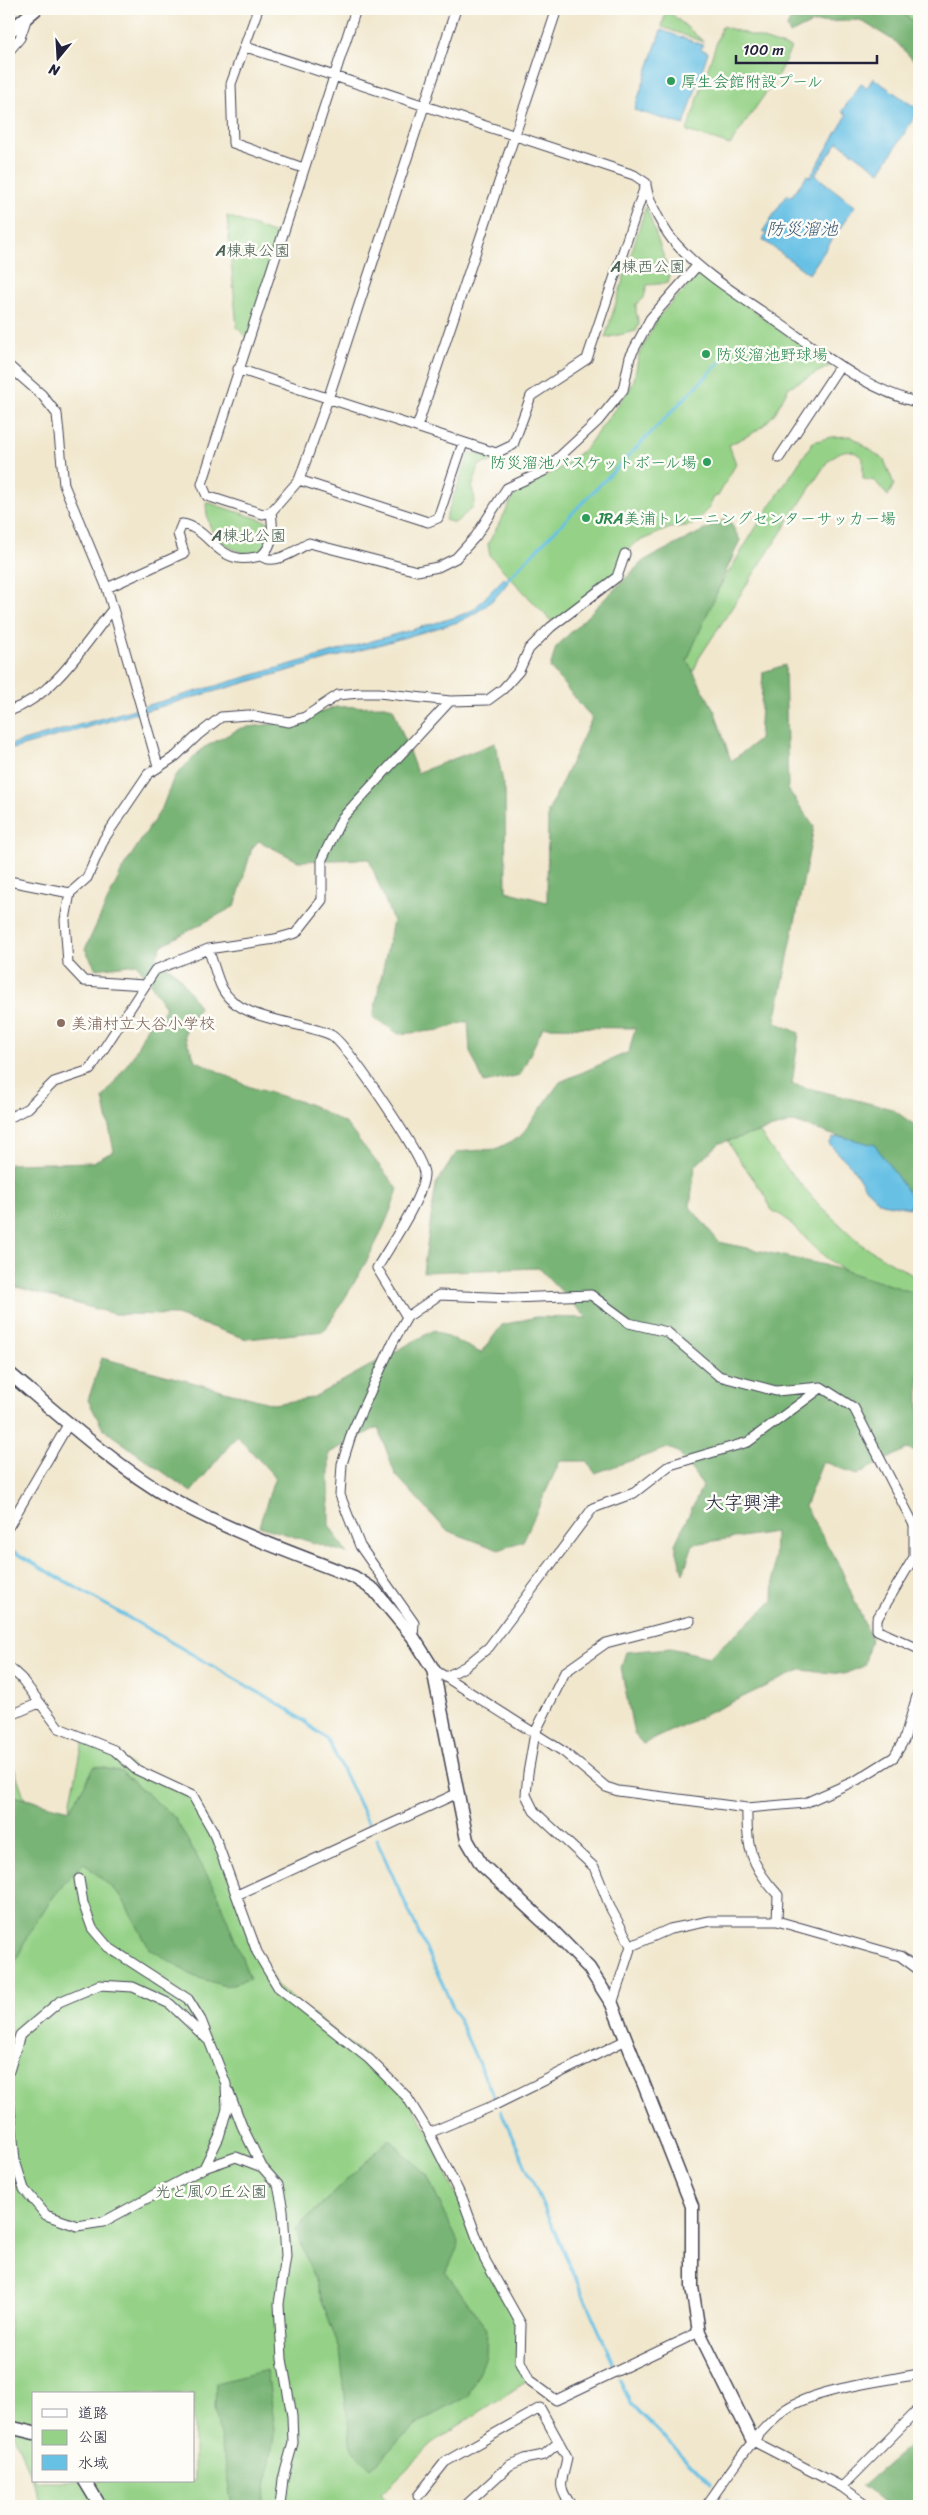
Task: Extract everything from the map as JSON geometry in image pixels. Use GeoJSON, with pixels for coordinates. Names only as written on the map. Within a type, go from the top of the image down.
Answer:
{"type":"FeatureCollection","features":[{"type":"Feature","properties":{"kind":"street"},"geometry":{"type":"LineString","coordinates":[[258,9],[246,47],[231,84],[233,143],[303,168]]}},
{"type":"Feature","properties":{"kind":"street"},"geometry":{"type":"LineString","coordinates":[[356,9],[202,484],[207,496],[263,514],[271,512],[299,480],[328,399],[456,9]]}},
{"type":"Feature","properties":{"kind":"street"},"geometry":{"type":"LineString","coordinates":[[417,428],[557,9]]}},
{"type":"Feature","properties":{"kind":"street"},"geometry":{"type":"LineString","coordinates":[[9,32],[30,11]]}},
{"type":"Feature","properties":{"kind":"street"},"geometry":{"type":"LineString","coordinates":[[9,51],[20,38],[30,11]]}},
{"type":"Feature","properties":{"kind":"street"},"geometry":{"type":"LineString","coordinates":[[246,47],[514,137],[634,175],[646,183]]}},
{"type":"Feature","properties":{"kind":"street"},"geometry":{"type":"LineString","coordinates":[[646,183],[647,197],[675,244],[697,266],[839,367],[892,396],[919,403]]}},
{"type":"Feature","properties":{"kind":"street"},"geometry":{"type":"LineString","coordinates":[[238,369],[496,453],[513,445],[531,396],[587,359],[646,183]]}},
{"type":"Feature","properties":{"kind":"street"},"geometry":{"type":"LineString","coordinates":[[107,588],[184,553],[178,534],[182,524],[192,525],[221,553],[239,559],[261,556],[266,559],[282,558],[309,544],[417,571],[438,568],[456,558],[476,536],[507,488],[544,471],[598,421],[623,390],[630,357],[645,328],[697,266]]}},
{"type":"Feature","properties":{"kind":"street"},"geometry":{"type":"LineString","coordinates":[[9,366],[42,395],[57,414],[64,485],[107,588],[158,766]]}},
{"type":"Feature","properties":{"kind":"street"},"geometry":{"type":"LineString","coordinates":[[779,458],[839,367]]}},
{"type":"Feature","properties":{"kind":"street"},"geometry":{"type":"LineString","coordinates":[[299,480],[428,522],[438,518],[463,443]]}},
{"type":"Feature","properties":{"kind":"street"},"geometry":{"type":"LineString","coordinates":[[261,556],[269,546],[274,530],[271,512]]}},
{"type":"Feature","properties":{"kind":"street"},"geometry":{"type":"LineString","coordinates":[[144,985],[84,981],[68,964],[65,920],[70,893],[87,878],[104,839],[148,774],[176,756],[198,734],[221,718],[248,715],[290,722],[306,717],[338,695],[359,693],[450,701],[488,700],[503,689],[520,671],[529,649],[551,627],[617,577],[625,554]]}},
{"type":"Feature","properties":{"kind":"street"},"geometry":{"type":"LineString","coordinates":[[9,711],[28,703],[58,678],[113,609]]}},
{"type":"Feature","properties":{"kind":"street"},"geometry":{"type":"LineString","coordinates":[[9,1118],[28,1108],[54,1082],[90,1070],[155,970],[208,949],[275,939],[296,933],[322,900],[322,859],[342,818],[450,701]]}},
{"type":"Feature","properties":{"kind":"street"},"geometry":{"type":"LineString","coordinates":[[9,881],[70,893]]}},
{"type":"Feature","properties":{"kind":"street"},"geometry":{"type":"LineString","coordinates":[[208,949],[223,990],[239,1008],[331,1036],[347,1049],[412,1146],[424,1172],[420,1193],[377,1268],[407,1317]]}},
{"type":"Feature","properties":{"kind":"street"},"geometry":{"type":"LineString","coordinates":[[413,1637],[414,1623],[360,1546],[340,1495],[342,1464],[352,1432],[381,1366],[407,1317],[439,1295],[512,1298],[591,1294],[629,1323],[667,1332],[719,1376],[776,1391],[821,1387],[854,1408],[914,1524],[914,1557],[877,1619],[877,1630],[919,1649]]}},
{"type":"Feature","properties":{"kind":"street"},"geometry":{"type":"LineString","coordinates":[[9,1373],[69,1423],[171,1498],[215,1521],[361,1581],[374,1590],[413,1637],[433,1669],[467,1840],[481,1864],[589,1968],[612,2004],[692,2206],[692,2287],[699,2332],[754,2441],[842,2487],[868,2506]]}},
{"type":"Feature","properties":{"kind":"street"},"geometry":{"type":"LineString","coordinates":[[446,1677],[466,1666],[489,1647],[593,1508],[634,1493],[670,1465],[748,1442],[821,1387]]}},
{"type":"Feature","properties":{"kind":"street"},"geometry":{"type":"LineString","coordinates":[[9,1526],[69,1423]]}},
{"type":"Feature","properties":{"kind":"street"},"geometry":{"type":"LineString","coordinates":[[612,2004],[631,1946],[611,1909],[594,1866],[534,1811],[526,1795],[535,1733],[564,1672],[606,1643],[690,1621]]}},
{"type":"Feature","properties":{"kind":"street"},"geometry":{"type":"LineString","coordinates":[[9,1667],[20,1678],[59,1728],[114,1750],[135,1769],[194,1796],[213,1832],[257,1952],[278,1987],[369,2059],[407,2097],[429,2133],[463,2200],[485,2260],[521,2324],[520,2361],[529,2380],[556,2400],[699,2332]]}},
{"type":"Feature","properties":{"kind":"street"},"geometry":{"type":"LineString","coordinates":[[433,1669],[564,1752],[606,1787],[618,1791],[746,1808],[805,1802],[874,1771],[894,1757],[904,1740],[919,1689]]}},
{"type":"Feature","properties":{"kind":"street"},"geometry":{"type":"LineString","coordinates":[[9,1716],[39,1703]]}},
{"type":"Feature","properties":{"kind":"street"},"geometry":{"type":"LineString","coordinates":[[237,1895],[458,1793]]}},
{"type":"Feature","properties":{"kind":"street"},"geometry":{"type":"LineString","coordinates":[[746,1808],[748,1849],[765,1881],[778,1895],[777,1921]]}},
{"type":"Feature","properties":{"kind":"street"},"geometry":{"type":"LineString","coordinates":[[79,1880],[92,1928],[108,1947],[188,1999],[201,2020],[242,2126],[262,2167],[278,2184],[286,2256],[278,2304],[282,2359],[292,2416],[293,2443],[283,2479],[280,2506]]}},
{"type":"Feature","properties":{"kind":"street"},"geometry":{"type":"LineString","coordinates":[[631,1946],[670,1929],[710,1921],[777,1921],[900,1956],[919,1970]]}},
{"type":"Feature","properties":{"kind":"street"},"geometry":{"type":"LineString","coordinates":[[9,2071],[20,2035],[59,2002],[99,1985],[133,1988],[170,2004],[209,2041]]}},
{"type":"Feature","properties":{"kind":"street"},"geometry":{"type":"LineString","coordinates":[[429,2133],[495,2105],[626,2040]]}},
{"type":"Feature","properties":{"kind":"street"},"geometry":{"type":"LineString","coordinates":[[204,2168],[219,2137],[227,2109],[226,2084]]}},
{"type":"Feature","properties":{"kind":"street"},"geometry":{"type":"LineString","coordinates":[[9,2097],[14,2161],[24,2189],[46,2215],[77,2226],[103,2222],[204,2168],[236,2157],[262,2167]]}},
{"type":"Feature","properties":{"kind":"street"},"geometry":{"type":"LineString","coordinates":[[706,2506],[754,2441],[786,2409],[819,2395],[919,2374]]}},
{"type":"Feature","properties":{"kind":"street"},"geometry":{"type":"LineString","coordinates":[[418,2496],[445,2462],[540,2408],[567,2457],[561,2474],[562,2488],[564,2496],[572,2506]]}},
{"type":"Feature","properties":{"kind":"street"},"geometry":{"type":"LineString","coordinates":[[842,2487],[919,2408]]}},
{"type":"Feature","properties":{"kind":"street"},"geometry":{"type":"LineString","coordinates":[[9,2427],[32,2433]]}},
{"type":"Feature","properties":{"kind":"street"},"geometry":{"type":"LineString","coordinates":[[465,2506],[510,2465],[544,2454],[558,2442]]}},
{"type":"Feature","properties":{"kind":"street"},"geometry":{"type":"LineString","coordinates":[[86,2482],[100,2506]]}},
{"type":"Feature","properties":{"kind":"green space"},"geometry":{"type":"Polygon","coordinates":[[[666,9],[704,42],[662,27],[666,9]]]}},
{"type":"Feature","properties":{"kind":"green space"},"geometry":{"type":"Polygon","coordinates":[[[795,9],[897,9],[919,26],[919,66],[896,42],[860,20],[812,23],[790,34],[787,27],[795,9]]]}},
{"type":"Feature","properties":{"kind":"green space"},"geometry":{"type":"Polygon","coordinates":[[[897,9],[919,9],[919,26],[897,9]]]}},
{"type":"Feature","properties":{"kind":"green space"},"geometry":{"type":"Polygon","coordinates":[[[722,26],[791,48],[778,75],[730,145],[687,131],[722,26]]]}},
{"type":"Feature","properties":{"kind":"green space","name":"A棟西公園"},"geometry":{"type":"Polygon","coordinates":[[[646,206],[670,275],[668,283],[647,285],[644,298],[636,304],[639,324],[636,331],[605,338],[646,206]]]}},
{"type":"Feature","properties":{"kind":"green space","name":"A棟東公園"},"geometry":{"type":"Polygon","coordinates":[[[227,216],[281,236],[248,339],[237,328],[227,216]]]}},
{"type":"Feature","properties":{"kind":"green space"},"geometry":{"type":"Polygon","coordinates":[[[704,275],[830,366],[789,387],[775,413],[765,424],[753,433],[729,445],[736,464],[718,496],[714,497],[709,508],[692,525],[670,528],[635,543],[623,555],[616,578],[557,621],[550,620],[490,556],[488,544],[521,483],[547,475],[562,467],[586,448],[629,390],[634,380],[639,354],[659,316],[697,276],[704,275]]]}},
{"type":"Feature","properties":{"kind":"green space"},"geometry":{"type":"Polygon","coordinates":[[[851,436],[884,460],[894,484],[888,496],[875,481],[863,479],[863,459],[854,452],[841,452],[827,462],[699,658],[686,690],[680,727],[702,994],[720,1049],[745,1111],[776,1156],[820,1206],[862,1245],[919,1279],[919,1312],[843,1270],[817,1250],[786,1219],[771,1209],[767,1198],[734,1152],[694,1076],[670,976],[653,763],[671,679],[686,642],[755,529],[813,442],[831,437],[851,436]]]}},
{"type":"Feature","properties":{"kind":"green space"},"geometry":{"type":"Polygon","coordinates":[[[470,452],[497,460],[479,465],[472,488],[475,499],[472,508],[455,523],[445,520],[470,452]]]}},
{"type":"Feature","properties":{"kind":"green space","name":"A棟北公園"},"geometry":{"type":"Polygon","coordinates":[[[206,502],[269,522],[271,530],[263,550],[252,556],[231,548],[217,538],[209,524],[206,502]]]}},
{"type":"Feature","properties":{"kind":"green space"},"geometry":{"type":"Polygon","coordinates":[[[728,518],[740,540],[687,660],[715,712],[731,761],[759,740],[763,672],[785,665],[788,789],[814,827],[775,1022],[799,1033],[792,1084],[892,1109],[919,1128],[919,1199],[839,1137],[794,1122],[720,1143],[695,1166],[690,1207],[719,1242],[829,1266],[919,1294],[919,1453],[907,1449],[856,1475],[823,1461],[805,1506],[841,1569],[871,1639],[864,1666],[844,1674],[800,1670],[643,1744],[634,1734],[621,1668],[626,1652],[671,1648],[709,1657],[773,1601],[775,1532],[693,1544],[683,1574],[675,1544],[703,1485],[678,1452],[668,1448],[595,1473],[587,1461],[560,1461],[523,1541],[499,1550],[446,1530],[395,1474],[378,1427],[329,1453],[329,1525],[347,1553],[259,1526],[275,1477],[237,1436],[191,1492],[103,1429],[88,1400],[102,1358],[273,1404],[312,1398],[434,1330],[481,1353],[502,1325],[536,1317],[587,1318],[539,1268],[423,1272],[436,1184],[457,1152],[496,1149],[520,1137],[560,1082],[629,1052],[635,1028],[543,1027],[520,1075],[484,1083],[470,1051],[468,1021],[441,1030],[399,1034],[373,1017],[393,921],[369,859],[298,861],[259,841],[252,848],[235,906],[162,945],[156,957],[179,976],[199,1007],[184,1035],[195,1060],[250,1087],[309,1104],[346,1124],[398,1189],[375,1244],[356,1280],[324,1331],[247,1339],[176,1315],[114,1314],[9,1285],[9,1164],[93,1162],[114,1151],[103,1098],[133,1056],[151,1019],[161,1018],[166,1007],[137,964],[96,969],[85,949],[123,868],[162,808],[174,777],[203,748],[241,728],[289,722],[336,707],[385,706],[393,708],[417,773],[495,743],[505,792],[506,891],[547,902],[548,812],[592,718],[550,668],[556,647],[643,561],[728,518]]]}},
{"type":"Feature","properties":{"kind":"green space","name":"光と風の丘公園"},"geometry":{"type":"Polygon","coordinates":[[[84,1737],[114,1750],[135,1769],[193,1796],[213,1831],[257,1952],[278,1987],[369,2059],[407,2097],[429,2133],[485,2260],[521,2324],[520,2361],[529,2380],[438,2439],[381,2494],[392,2506],[42,2506],[33,2482],[195,2482],[195,2392],[32,2392],[32,2481],[9,2422],[9,1754],[25,1799],[69,1810],[84,1737]]]}},
{"type":"Feature","properties":{"kind":"green space"},"geometry":{"type":"Polygon","coordinates":[[[95,1766],[122,1772],[175,1818],[216,1891],[250,1979],[225,1986],[193,1976],[149,1948],[121,1896],[84,1863],[60,1888],[40,1915],[9,1976],[9,1795],[70,1810],[95,1766]]]}},
{"type":"Feature","properties":{"kind":"green space"},"geometry":{"type":"Polygon","coordinates":[[[389,2139],[427,2175],[459,2244],[446,2273],[487,2328],[486,2356],[468,2396],[418,2423],[371,2468],[351,2449],[340,2350],[296,2229],[389,2139]]]}},
{"type":"Feature","properties":{"kind":"green space"},"geometry":{"type":"Polygon","coordinates":[[[267,2370],[275,2429],[263,2506],[229,2506],[232,2505],[215,2408],[216,2383],[267,2370]]]}},
{"type":"Feature","properties":{"kind":"green space"},"geometry":{"type":"Polygon","coordinates":[[[919,2437],[919,2506],[889,2506],[862,2486],[919,2437]]]}},
{"type":"Feature","properties":{"kind":"water","name":"厚生会館附設プール"},"geometry":{"type":"Polygon","coordinates":[[[661,30],[703,45],[701,49],[708,52],[684,125],[634,110],[661,30]]]}},
{"type":"Feature","properties":{"kind":"water","name":"防災溜池"},"geometry":{"type":"Polygon","coordinates":[[[873,78],[919,110],[880,172],[838,142],[815,175],[855,206],[809,274],[763,240],[767,233],[763,231],[787,194],[791,197],[807,175],[810,177],[847,115],[842,111],[861,84],[867,88],[873,78]]]}},
{"type":"Feature","properties":{"kind":"water"},"geometry":{"type":"Polygon","coordinates":[[[504,578],[508,582],[492,600],[479,611],[458,622],[9,750],[9,745],[456,617],[473,610],[504,578]]]}},
{"type":"Feature","properties":{"kind":"water"},"geometry":{"type":"Polygon","coordinates":[[[843,1137],[875,1145],[912,1198],[910,1208],[881,1203],[866,1189],[852,1167],[829,1144],[833,1138],[843,1137]]]}},
{"type":"Feature","properties":{"kind":"waterway"},"geometry":{"type":"LineString","coordinates":[[505,582],[730,352]]}},
{"type":"Feature","properties":{"kind":"waterway"},"geometry":{"type":"LineString","coordinates":[[9,1549],[289,1710],[328,1740],[370,1826]]}},
{"type":"Feature","properties":{"kind":"waterway"},"geometry":{"type":"LineString","coordinates":[[376,1839],[494,2097]]}},
{"type":"Feature","properties":{"kind":"waterway"},"geometry":{"type":"LineString","coordinates":[[501,2111],[616,2369]]}},
{"type":"Feature","properties":{"kind":"waterway"},"geometry":{"type":"LineString","coordinates":[[620,2379],[630,2403],[711,2484]]}},
{"type":"Feature","properties":{"kind":"waterway"},"geometry":{"type":"LineString","coordinates":[[726,2500],[732,2506]]}},
{"type":"Feature","properties":{"kind":"place","name":"厚生会館附設プール"},"geometry":{"type":"Point","coordinates":[671,81]}},
{"type":"Feature","properties":{"kind":"place","name":"防災溜池野球場"},"geometry":{"type":"Point","coordinates":[706,354]}},
{"type":"Feature","properties":{"kind":"place","name":"防災溜池バスケットボール場"},"geometry":{"type":"Point","coordinates":[707,462]}},
{"type":"Feature","properties":{"kind":"place","name":"JRA美浦トレーニングセンターサッカー場"},"geometry":{"type":"Point","coordinates":[586,518]}},
{"type":"Feature","properties":{"kind":"place","name":"美浦村立大谷小学校"},"geometry":{"type":"Point","coordinates":[61,1023]}},
{"type":"Feature","properties":{"kind":"district","name":"大字興津"},"geometry":{"type":"Point","coordinates":[743,1502]}}]}
